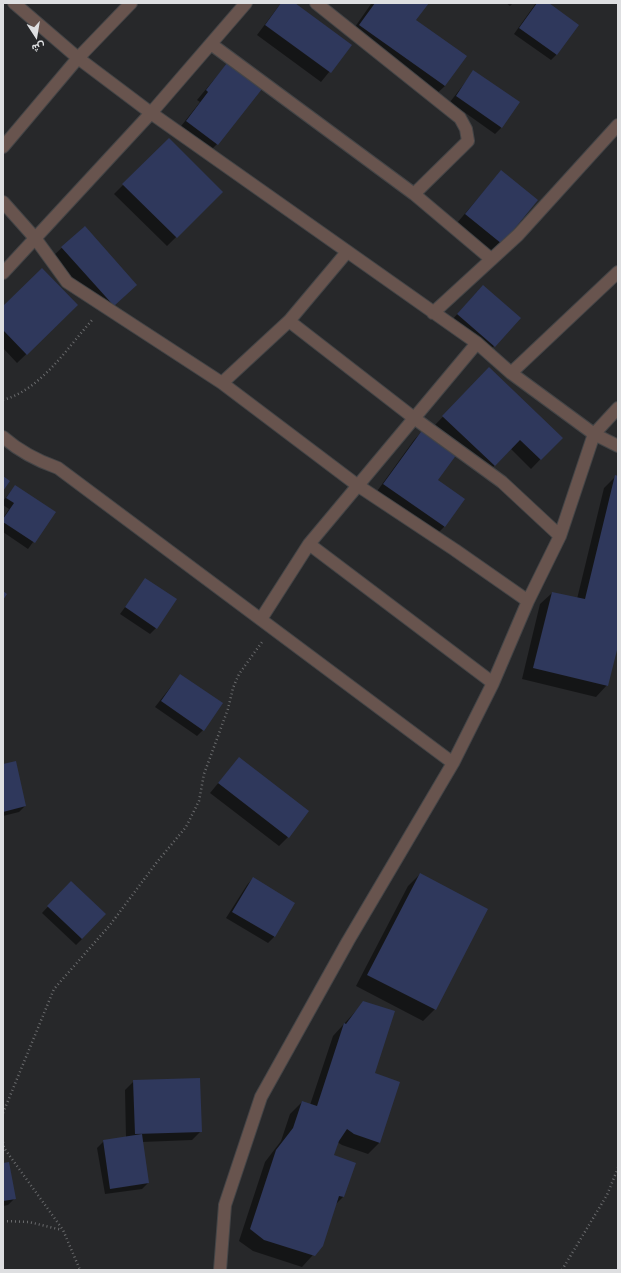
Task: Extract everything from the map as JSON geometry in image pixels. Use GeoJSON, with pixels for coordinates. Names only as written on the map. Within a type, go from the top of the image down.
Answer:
{"type":"FeatureCollection","features":[{"type":"Feature","properties":{"kind":"street"},"geometry":{"type":"LineString","coordinates":[[14,3],[78,58],[151,113],[477,343],[511,373],[594,434],[618,446]]}},
{"type":"Feature","properties":{"kind":"street"},"geometry":{"type":"LineString","coordinates":[[3,147],[78,58],[130,3]]}},
{"type":"Feature","properties":{"kind":"street"},"geometry":{"type":"LineString","coordinates":[[3,273],[151,113],[246,3]]}},
{"type":"Feature","properties":{"kind":"street"},"geometry":{"type":"LineString","coordinates":[[316,3],[460,118],[466,128],[468,141],[414,194]]}},
{"type":"Feature","properties":{"kind":"street"},"geometry":{"type":"LineString","coordinates":[[210,44],[414,194],[491,259]]}},
{"type":"Feature","properties":{"kind":"street"},"geometry":{"type":"LineString","coordinates":[[433,312],[518,234],[618,125]]}},
{"type":"Feature","properties":{"kind":"street"},"geometry":{"type":"LineString","coordinates":[[3,202],[35,238],[67,282],[222,383],[357,485],[455,550],[528,601]]}},
{"type":"Feature","properties":{"kind":"street"},"geometry":{"type":"LineString","coordinates":[[222,383],[289,321],[347,252]]}},
{"type":"Feature","properties":{"kind":"street"},"geometry":{"type":"LineString","coordinates":[[511,373],[618,272]]}},
{"type":"Feature","properties":{"kind":"street"},"geometry":{"type":"LineString","coordinates":[[289,321],[414,418],[502,482],[560,536]]}},
{"type":"Feature","properties":{"kind":"street"},"geometry":{"type":"LineString","coordinates":[[261,619],[309,544],[477,343]]}},
{"type":"Feature","properties":{"kind":"street"},"geometry":{"type":"LineString","coordinates":[[220,1270],[225,1205],[262,1096],[348,941],[453,763],[493,683],[528,601],[560,536],[594,434],[618,408]]}},
{"type":"Feature","properties":{"kind":"street"},"geometry":{"type":"LineString","coordinates":[[3,437],[11,445],[40,462],[58,468],[453,763]]}},
{"type":"Feature","properties":{"kind":"street"},"geometry":{"type":"LineString","coordinates":[[309,544],[493,683]]}},
{"type":"Feature","properties":{"kind":"path"},"geometry":{"type":"LineString","coordinates":[[3,400],[20,394],[41,380],[104,306]]}},
{"type":"Feature","properties":{"kind":"path"},"geometry":{"type":"LineString","coordinates":[[3,1113],[54,989],[110,925],[186,827],[199,800],[204,774],[228,709],[232,688],[239,674],[272,628]]}},
{"type":"Feature","properties":{"kind":"path"},"geometry":{"type":"LineString","coordinates":[[3,1142],[4,1148],[63,1230],[80,1270]]}},
{"type":"Feature","properties":{"kind":"path"},"geometry":{"type":"LineString","coordinates":[[562,1270],[607,1195],[618,1168]]}},
{"type":"Feature","properties":{"kind":"path"},"geometry":{"type":"LineString","coordinates":[[3,1220],[29,1222],[63,1230]]}},
{"type":"Feature","properties":{"kind":"building"},"geometry":{"type":"Polygon","coordinates":[[[281,3],[295,3],[352,45],[331,73],[265,25],[281,3]]]}},
{"type":"Feature","properties":{"kind":"building"},"geometry":{"type":"Polygon","coordinates":[[[375,3],[429,3],[416,20],[467,56],[445,86],[359,25],[375,3]]]}},
{"type":"Feature","properties":{"kind":"building"},"geometry":{"type":"Polygon","coordinates":[[[537,3],[549,3],[579,25],[557,55],[519,28],[537,3]]]}},
{"type":"Feature","properties":{"kind":"building"},"geometry":{"type":"Polygon","coordinates":[[[227,63],[262,89],[218,145],[186,121],[208,92],[206,90],[227,63]]]}},
{"type":"Feature","properties":{"kind":"building"},"geometry":{"type":"Polygon","coordinates":[[[473,70],[520,102],[502,128],[456,96],[473,70]]]}},
{"type":"Feature","properties":{"kind":"building"},"geometry":{"type":"Polygon","coordinates":[[[169,138],[223,192],[177,238],[122,184],[169,138]]]}},
{"type":"Feature","properties":{"kind":"building"},"geometry":{"type":"Polygon","coordinates":[[[501,170],[538,200],[502,244],[465,214],[501,170]]]}},
{"type":"Feature","properties":{"kind":"building"},"geometry":{"type":"Polygon","coordinates":[[[85,226],[137,285],[114,306],[61,247],[85,226]]]}},
{"type":"Feature","properties":{"kind":"building"},"geometry":{"type":"Polygon","coordinates":[[[42,268],[78,305],[27,355],[3,330],[3,306],[42,268]]]}},
{"type":"Feature","properties":{"kind":"building"},"geometry":{"type":"Polygon","coordinates":[[[483,285],[521,318],[495,347],[457,314],[483,285]]]}},
{"type":"Feature","properties":{"kind":"building"},"geometry":{"type":"Polygon","coordinates":[[[489,367],[563,438],[541,460],[520,440],[495,466],[442,416],[489,367]]]}},
{"type":"Feature","properties":{"kind":"building"},"geometry":{"type":"Polygon","coordinates":[[[423,429],[457,454],[438,480],[465,499],[445,527],[383,484],[423,429]]]}},
{"type":"Feature","properties":{"kind":"building"},"geometry":{"type":"Polygon","coordinates":[[[615,475],[618,476],[618,646],[608,686],[533,668],[552,592],[585,599],[615,475]]]}},
{"type":"Feature","properties":{"kind":"building"},"geometry":{"type":"Polygon","coordinates":[[[3,476],[10,481],[3,491],[3,476]]]}},
{"type":"Feature","properties":{"kind":"building"},"geometry":{"type":"Polygon","coordinates":[[[15,485],[56,512],[35,543],[3,522],[3,519],[14,503],[6,498],[15,485]]]}},
{"type":"Feature","properties":{"kind":"building"},"geometry":{"type":"Polygon","coordinates":[[[145,578],[177,599],[157,629],[125,607],[145,578]]]}},
{"type":"Feature","properties":{"kind":"building"},"geometry":{"type":"Polygon","coordinates":[[[3,591],[7,594],[3,600],[3,591]]]}},
{"type":"Feature","properties":{"kind":"building"},"geometry":{"type":"Polygon","coordinates":[[[180,674],[223,703],[204,731],[161,701],[180,674]]]}},
{"type":"Feature","properties":{"kind":"building"},"geometry":{"type":"Polygon","coordinates":[[[239,757],[309,811],[289,838],[218,783],[239,757]]]}},
{"type":"Feature","properties":{"kind":"building"},"geometry":{"type":"Polygon","coordinates":[[[16,761],[26,806],[3,812],[3,764],[16,761]]]}},
{"type":"Feature","properties":{"kind":"building"},"geometry":{"type":"Polygon","coordinates":[[[420,873],[488,909],[436,1010],[367,975],[420,873]]]}},
{"type":"Feature","properties":{"kind":"building"},"geometry":{"type":"Polygon","coordinates":[[[253,877],[295,903],[275,937],[232,912],[253,877]]]}},
{"type":"Feature","properties":{"kind":"building"},"geometry":{"type":"Polygon","coordinates":[[[71,881],[106,914],[82,939],[47,906],[71,881]]]}},
{"type":"Feature","properties":{"kind":"building"},"geometry":{"type":"Polygon","coordinates":[[[363,1001],[395,1011],[375,1073],[400,1082],[380,1143],[354,1134],[347,1129],[339,1141],[334,1155],[356,1163],[344,1197],[339,1196],[323,1246],[315,1256],[264,1240],[250,1229],[276,1150],[293,1128],[302,1101],[317,1106],[344,1023],[346,1024],[363,1001]]]}},
{"type":"Feature","properties":{"kind":"building"},"geometry":{"type":"Polygon","coordinates":[[[200,1078],[202,1132],[135,1134],[133,1080],[200,1078]]]}},
{"type":"Feature","properties":{"kind":"building"},"geometry":{"type":"Polygon","coordinates":[[[142,1134],[149,1183],[110,1189],[103,1140],[142,1134]]]}},
{"type":"Feature","properties":{"kind":"building"},"geometry":{"type":"Polygon","coordinates":[[[9,1162],[16,1199],[3,1201],[3,1163],[9,1162]]]}}]}
